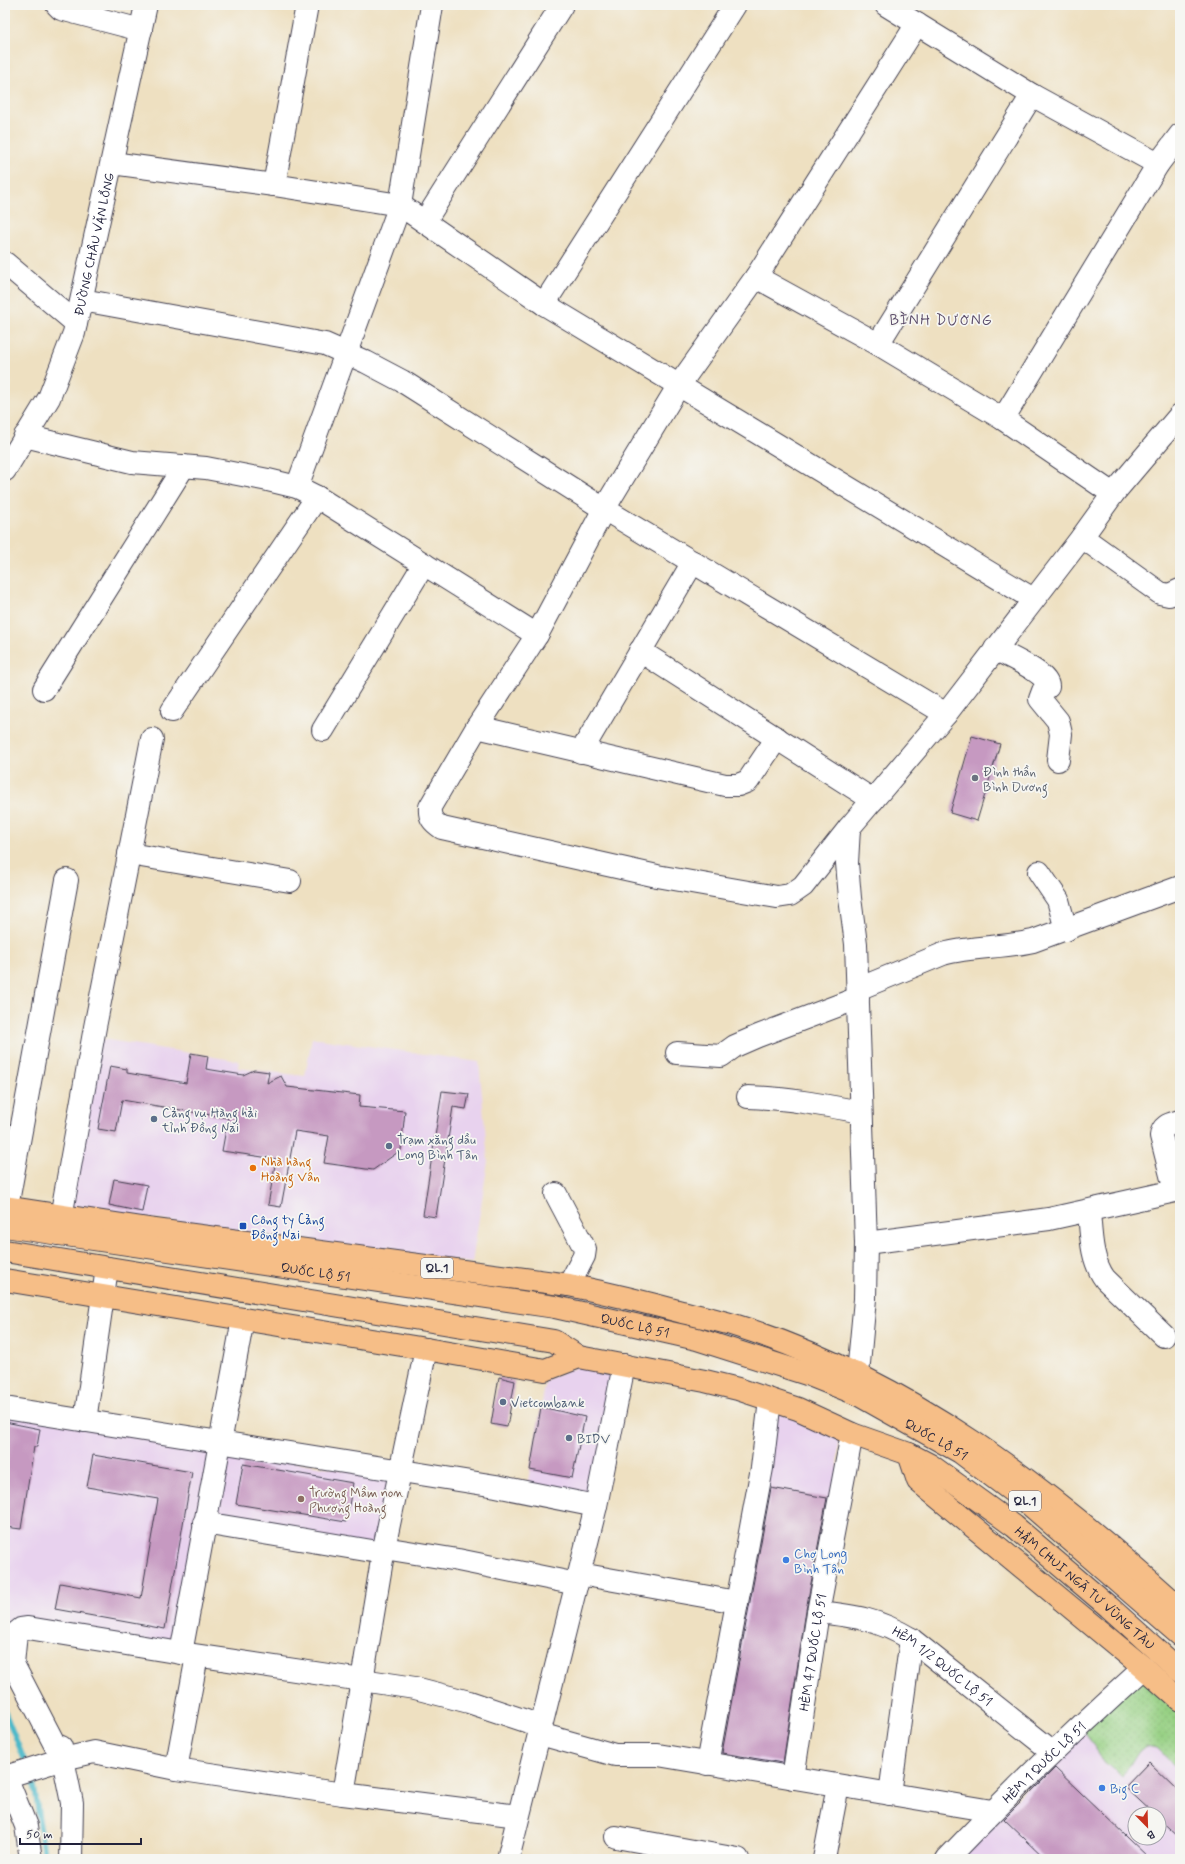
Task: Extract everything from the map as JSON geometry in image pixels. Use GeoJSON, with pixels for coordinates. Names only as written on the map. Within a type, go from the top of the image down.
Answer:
{"type":"FeatureCollection","features":[{"type":"Feature","properties":{"kind":"main road","name":"QUỐC LỘ 51"},"geometry":{"type":"LineString","coordinates":[[6,1213],[59,1225],[556,1307],[697,1339],[808,1374],[855,1383],[918,1406],[1004,1462],[1083,1524],[1180,1608]]}},
{"type":"Feature","properties":{"kind":"main road","name":"QUỐC LỘ 51"},"geometry":{"type":"LineString","coordinates":[[59,1225],[157,1230],[569,1285],[613,1294],[734,1325],[800,1349],[960,1452],[1029,1504],[1180,1635]]}},
{"type":"Feature","properties":{"kind":"main road","name":"QUỐC LỘ 51"},"geometry":{"type":"LineString","coordinates":[[5,1251],[554,1342],[579,1357],[704,1381],[798,1409],[852,1434],[909,1454],[918,1481],[1144,1668],[1180,1700]]}},
{"type":"Feature","properties":{"kind":"main road"},"geometry":{"type":"LineString","coordinates":[[5,1280],[545,1370],[579,1357]]}},
{"type":"Feature","properties":{"kind":"main road","name":"HẦM CHUI NGÃ TƯ VŨNG TÀU"},"geometry":{"type":"LineString","coordinates":[[909,1454],[930,1465],[1014,1526],[1109,1607],[1180,1671]]}},
{"type":"Feature","properties":{"kind":"street"},"geometry":{"type":"LineString","coordinates":[[57,5],[60,9],[141,30]]}},
{"type":"Feature","properties":{"kind":"street","name":"ĐƯỜNG CHÂU VĂN LỒNG"},"geometry":{"type":"LineString","coordinates":[[5,470],[49,398],[74,334],[146,5]]}},
{"type":"Feature","properties":{"kind":"street"},"geometry":{"type":"LineString","coordinates":[[274,185],[307,5]]}},
{"type":"Feature","properties":{"kind":"street"},"geometry":{"type":"LineString","coordinates":[[297,487],[400,205],[432,5]]}},
{"type":"Feature","properties":{"kind":"street"},"geometry":{"type":"LineString","coordinates":[[425,221],[562,5]]}},
{"type":"Feature","properties":{"kind":"street"},"geometry":{"type":"LineString","coordinates":[[544,304],[735,5]]}},
{"type":"Feature","properties":{"kind":"street"},"geometry":{"type":"LineString","coordinates":[[886,5],[1032,95],[1158,164]]}},
{"type":"Feature","properties":{"kind":"street"},"geometry":{"type":"LineString","coordinates":[[917,24],[756,277],[679,385],[604,509],[537,635],[477,727],[430,807],[430,814],[433,822],[442,828],[657,876],[777,898],[790,895],[803,886],[849,828],[946,714],[1082,537],[1113,494],[1180,415]]}},
{"type":"Feature","properties":{"kind":"street"},"geometry":{"type":"LineString","coordinates":[[878,344],[1032,95]]}},
{"type":"Feature","properties":{"kind":"street"},"geometry":{"type":"LineString","coordinates":[[1002,418],[1158,164],[1180,135]]}},
{"type":"Feature","properties":{"kind":"street"},"geometry":{"type":"LineString","coordinates":[[112,163],[274,185],[400,205],[544,304],[1033,599]]}},
{"type":"Feature","properties":{"kind":"street"},"geometry":{"type":"LineString","coordinates":[[5,263],[76,323]]}},
{"type":"Feature","properties":{"kind":"street"},"geometry":{"type":"LineString","coordinates":[[756,277],[878,344],[1002,418],[1113,494]]}},
{"type":"Feature","properties":{"kind":"street"},"geometry":{"type":"LineString","coordinates":[[82,300],[326,344],[346,353],[402,381],[604,509],[946,714]]}},
{"type":"Feature","properties":{"kind":"street"},"geometry":{"type":"LineString","coordinates":[[25,436],[132,462],[206,468],[260,478],[297,487],[317,497],[537,635]]}},
{"type":"Feature","properties":{"kind":"street"},"geometry":{"type":"LineString","coordinates":[[44,688],[184,466]]}},
{"type":"Feature","properties":{"kind":"street"},"geometry":{"type":"LineString","coordinates":[[172,711],[317,497]]}},
{"type":"Feature","properties":{"kind":"street"},"geometry":{"type":"LineString","coordinates":[[1082,537],[1160,593],[1169,595],[1180,590]]}},
{"type":"Feature","properties":{"kind":"street"},"geometry":{"type":"LineString","coordinates":[[581,752],[693,562]]}},
{"type":"Feature","properties":{"kind":"street"},"geometry":{"type":"LineString","coordinates":[[323,730],[424,564]]}},
{"type":"Feature","properties":{"kind":"street"},"geometry":{"type":"LineString","coordinates":[[995,649],[1041,674],[1047,681],[1048,687],[1043,691],[1040,699],[1058,721],[1061,734],[1058,760]]}},
{"type":"Feature","properties":{"kind":"street"},"geometry":{"type":"LineString","coordinates":[[640,651],[873,800]]}},
{"type":"Feature","properties":{"kind":"street"},"geometry":{"type":"LineString","coordinates":[[477,727],[725,785],[738,785],[748,780],[776,738]]}},
{"type":"Feature","properties":{"kind":"street"},"geometry":{"type":"LineString","coordinates":[[59,1225],[93,1035],[152,739]]}},
{"type":"Feature","properties":{"kind":"street"},"geometry":{"type":"LineString","coordinates":[[849,828],[847,863],[856,944],[866,1243],[865,1299],[855,1383]]}},
{"type":"Feature","properties":{"kind":"street"},"geometry":{"type":"LineString","coordinates":[[129,854],[290,881]]}},
{"type":"Feature","properties":{"kind":"street"},"geometry":{"type":"LineString","coordinates":[[1039,872],[1058,900],[1066,930]]}},
{"type":"Feature","properties":{"kind":"street"},"geometry":{"type":"LineString","coordinates":[[6,1213],[67,880]]}},
{"type":"Feature","properties":{"kind":"street"},"geometry":{"type":"LineString","coordinates":[[677,1053],[722,1056],[735,1046],[858,994],[949,952],[1015,945],[1066,930],[1180,887]]}},
{"type":"Feature","properties":{"kind":"street"},"geometry":{"type":"LineString","coordinates":[[748,1097],[770,1098],[817,1104],[861,1112]]}},
{"type":"Feature","properties":{"kind":"street"},"geometry":{"type":"LineString","coordinates":[[866,1243],[1049,1219],[1178,1191],[1161,1136],[1162,1129],[1167,1125],[1180,1121]]}},
{"type":"Feature","properties":{"kind":"street"},"geometry":{"type":"LineString","coordinates":[[556,1194],[585,1249],[584,1256],[569,1285]]}},
{"type":"Feature","properties":{"kind":"street"},"geometry":{"type":"LineString","coordinates":[[1089,1211],[1095,1260],[1098,1270],[1105,1279],[1164,1336]]}},
{"type":"Feature","properties":{"kind":"street"},"geometry":{"type":"LineString","coordinates":[[86,1421],[107,1268]]}},
{"type":"Feature","properties":{"kind":"street"},"geometry":{"type":"LineString","coordinates":[[176,1769],[204,1523],[243,1319]]}},
{"type":"Feature","properties":{"kind":"street"},"geometry":{"type":"LineString","coordinates":[[343,1794],[384,1550],[426,1349]]}},
{"type":"Feature","properties":{"kind":"street"},"geometry":{"type":"LineString","coordinates":[[508,1859],[579,1579],[596,1506],[624,1365]]}},
{"type":"Feature","properties":{"kind":"street"},"geometry":{"type":"LineString","coordinates":[[707,1764],[762,1468],[770,1400]]}},
{"type":"Feature","properties":{"kind":"street"},"geometry":{"type":"LineString","coordinates":[[5,1408],[539,1494],[596,1506]]}},
{"type":"Feature","properties":{"kind":"street","name":"HẺM 47 QUỐC LỘ 51"},"geometry":{"type":"LineString","coordinates":[[793,1778],[818,1612],[852,1434]]}},
{"type":"Feature","properties":{"kind":"street"},"geometry":{"type":"LineString","coordinates":[[204,1523],[737,1602]]}},
{"type":"Feature","properties":{"kind":"street","name":"HẺM 1/2 QUỐC LỘ 51"},"geometry":{"type":"LineString","coordinates":[[818,1612],[854,1616],[873,1621],[892,1628],[911,1639],[1052,1752]]}},
{"type":"Feature","properties":{"kind":"street"},"geometry":{"type":"LineString","coordinates":[[71,1859],[72,1803],[62,1747],[56,1745],[13,1664],[16,1633],[21,1628],[54,1632],[189,1655],[414,1688],[447,1696],[540,1730],[615,1755],[658,1755],[992,1811]]}},
{"type":"Feature","properties":{"kind":"street"},"geometry":{"type":"LineString","coordinates":[[890,1794],[911,1639]]}},
{"type":"Feature","properties":{"kind":"street","name":"HẺM 1 QUỐC LỘ 51"},"geometry":{"type":"LineString","coordinates":[[947,1859],[992,1811],[1052,1752],[1144,1668]]}},
{"type":"Feature","properties":{"kind":"street"},"geometry":{"type":"LineString","coordinates":[[31,1859],[26,1826],[5,1776],[63,1759],[94,1752],[176,1769],[343,1794],[518,1816]]}},
{"type":"Feature","properties":{"kind":"street"},"geometry":{"type":"LineString","coordinates":[[824,1859],[838,1786]]}},
{"type":"Feature","properties":{"kind":"street"},"geometry":{"type":"LineString","coordinates":[[616,1836],[716,1857],[738,1859]]}},
{"type":"Feature","properties":{"kind":"shaded area"},"geometry":{"type":"Polygon","coordinates":[[[96,1038],[239,1061],[238,1068],[305,1076],[312,1038],[479,1062],[488,1161],[472,1263],[65,1207],[96,1038]]]}},
{"type":"Feature","properties":{"kind":"shaded area","name":"BIDV"},"geometry":{"type":"Polygon","coordinates":[[[580,1366],[616,1373],[592,1499],[527,1486],[546,1380],[580,1366]]]}},
{"type":"Feature","properties":{"kind":"shaded area","name":"Chợ Long Bình Tân"},"geometry":{"type":"Polygon","coordinates":[[[775,1411],[838,1436],[838,1471],[788,1772],[714,1759],[775,1411]]]}},
{"type":"Feature","properties":{"kind":"shaded area"},"geometry":{"type":"Polygon","coordinates":[[[5,1414],[214,1448],[178,1647],[29,1621],[14,1619],[5,1623],[5,1414]]]}},
{"type":"Feature","properties":{"kind":"shaded area","name":"Trường Mầm non Phượng Hoàng"},"geometry":{"type":"Polygon","coordinates":[[[221,1450],[393,1478],[379,1549],[209,1520],[221,1450]]]}},
{"type":"Feature","properties":{"kind":"shaded area","name":"Big C"},"geometry":{"type":"Polygon","coordinates":[[[1180,1713],[1180,1859],[955,1859],[1084,1730],[1180,1713]]]}},
{"type":"Feature","properties":{"kind":"green space"},"geometry":{"type":"Polygon","coordinates":[[[1142,1678],[1180,1713],[1180,1770],[1157,1748],[1147,1746],[1137,1752],[1122,1777],[1101,1758],[1084,1730],[1142,1678]]]}},
{"type":"Feature","properties":{"kind":"building","name":"Đình thần Bình Dương"},"geometry":{"type":"Polygon","coordinates":[[[972,736],[1000,744],[977,821],[950,813],[972,736]]]}},
{"type":"Feature","properties":{"kind":"building"},"geometry":{"type":"Polygon","coordinates":[[[191,1053],[208,1056],[206,1069],[243,1075],[254,1070],[269,1072],[267,1083],[281,1076],[287,1087],[360,1095],[359,1107],[405,1111],[401,1150],[373,1170],[324,1163],[329,1136],[295,1131],[281,1207],[268,1205],[276,1159],[222,1151],[228,1118],[122,1100],[116,1132],[98,1129],[110,1066],[127,1069],[127,1073],[186,1083],[191,1053]]]}},
{"type":"Feature","properties":{"kind":"building"},"geometry":{"type":"Polygon","coordinates":[[[442,1091],[469,1094],[466,1109],[453,1107],[436,1217],[423,1215],[442,1091]]]}},
{"type":"Feature","properties":{"kind":"building"},"geometry":{"type":"Polygon","coordinates":[[[114,1179],[147,1185],[142,1212],[109,1205],[114,1179]]]}},
{"type":"Feature","properties":{"kind":"building","name":"Vietcombank"},"geometry":{"type":"Polygon","coordinates":[[[499,1377],[515,1381],[507,1427],[491,1424],[499,1377]]]}},
{"type":"Feature","properties":{"kind":"building"},"geometry":{"type":"Polygon","coordinates":[[[541,1407],[585,1417],[572,1478],[530,1470],[541,1407]]]}},
{"type":"Feature","properties":{"kind":"building"},"geometry":{"type":"Polygon","coordinates":[[[5,1422],[40,1429],[37,1447],[34,1447],[21,1529],[5,1527],[5,1422]]]}},
{"type":"Feature","properties":{"kind":"building"},"geometry":{"type":"Polygon","coordinates":[[[93,1455],[192,1472],[165,1629],[55,1609],[60,1583],[141,1598],[158,1499],[87,1487],[93,1455]]]}},
{"type":"Feature","properties":{"kind":"building"},"geometry":{"type":"Polygon","coordinates":[[[243,1464],[353,1483],[346,1522],[236,1504],[243,1464]]]}},
{"type":"Feature","properties":{"kind":"building","name":"Chợ Long Bình Tân"},"geometry":{"type":"Polygon","coordinates":[[[771,1488],[827,1498],[806,1610],[783,1763],[722,1753],[771,1488]]]}},
{"type":"Feature","properties":{"kind":"building"},"geometry":{"type":"Polygon","coordinates":[[[1149,1762],[1180,1792],[1180,1838],[1167,1826],[1167,1806],[1145,1806],[1125,1787],[1149,1762]]]}},
{"type":"Feature","properties":{"kind":"building"},"geometry":{"type":"Polygon","coordinates":[[[1055,1768],[1127,1837],[1127,1846],[1136,1846],[1150,1859],[1046,1859],[1004,1819],[1055,1768]]]}},
{"type":"Feature","properties":{"kind":"waterway"},"geometry":{"type":"LineString","coordinates":[[5,1712],[26,1764]]}},
{"type":"Feature","properties":{"kind":"waterway"},"geometry":{"type":"LineString","coordinates":[[30,1774],[34,1784],[45,1859]]}},
{"type":"Feature","properties":{"kind":"place","name":"Đình thần Bình Dương"},"geometry":{"type":"Point","coordinates":[975,778]}},
{"type":"Feature","properties":{"kind":"place","name":"Cảng vụ Hàng hải tỉnh Đồng Nai"},"geometry":{"type":"Point","coordinates":[154,1119]}},
{"type":"Feature","properties":{"kind":"place","name":"Trạm xăng dầu Long Bình Tân"},"geometry":{"type":"Point","coordinates":[389,1146]}},
{"type":"Feature","properties":{"kind":"place","name":"Nhà hàng Hoàng Vân"},"geometry":{"type":"Point","coordinates":[253,1168]}},
{"type":"Feature","properties":{"kind":"place","name":"Công ty Cảng Đồng Nai"},"geometry":{"type":"Point","coordinates":[243,1226]}},
{"type":"Feature","properties":{"kind":"place","name":"Vietcombank"},"geometry":{"type":"Point","coordinates":[503,1402]}},
{"type":"Feature","properties":{"kind":"place","name":"BIDV"},"geometry":{"type":"Point","coordinates":[569,1438]}},
{"type":"Feature","properties":{"kind":"place","name":"Trường Mầm non Phượng Hoàng"},"geometry":{"type":"Point","coordinates":[301,1499]}},
{"type":"Feature","properties":{"kind":"place","name":"Chợ Long Bình Tân"},"geometry":{"type":"Point","coordinates":[786,1560]}},
{"type":"Feature","properties":{"kind":"place","name":"Big C"},"geometry":{"type":"Point","coordinates":[1102,1788]}},
{"type":"Feature","properties":{"kind":"district","name":"BÌNH DƯƠNG"},"geometry":{"type":"Point","coordinates":[941,320]}}]}
